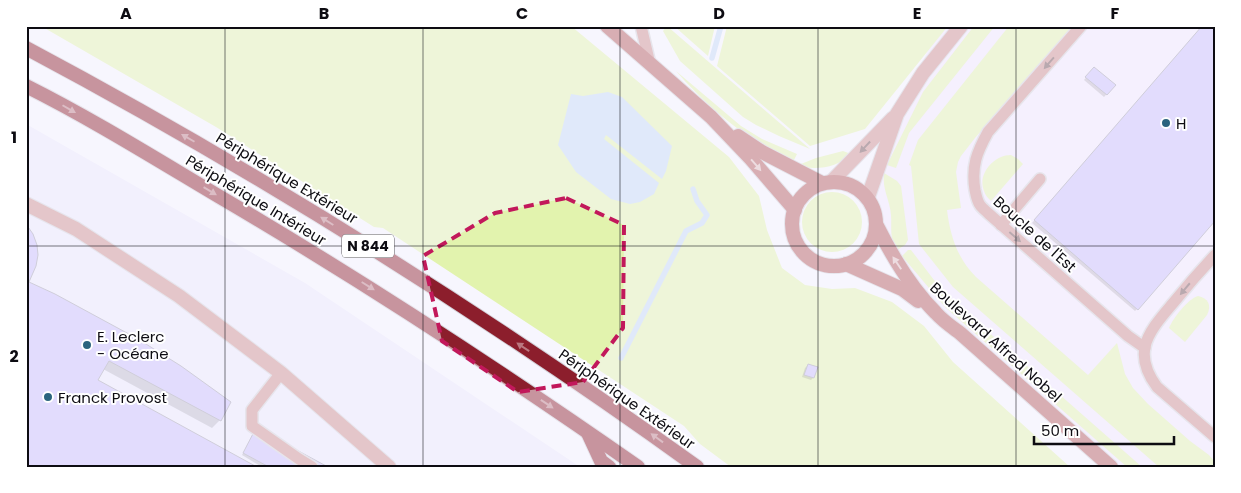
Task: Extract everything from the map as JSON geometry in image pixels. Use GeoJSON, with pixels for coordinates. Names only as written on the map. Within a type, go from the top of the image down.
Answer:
{"type":"FeatureCollection","features":[{"type":"Feature","properties":{"kind":"highway","name":"Périphérique Extérieur"},"geometry":{"type":"LineString","coordinates":[[26,48],[199,144],[378,253],[485,321],[591,392],[696,467]]}},
{"type":"Feature","properties":{"kind":"highway","name":"Périphérique Intérieur"},"geometry":{"type":"LineString","coordinates":[[26,86],[155,158],[301,245],[444,335],[638,467]]}},
{"type":"Feature","properties":{"kind":"highway"},"geometry":{"type":"LineString","coordinates":[[588,432],[601,461],[609,467]]}},
{"type":"Feature","properties":{"kind":"main road"},"geometry":{"type":"LineString","coordinates":[[607,26],[711,117],[752,147],[827,182],[847,183],[868,197],[875,210],[877,226],[874,241],[865,253],[852,262],[838,266],[823,265],[807,257],[798,246],[792,232],[792,216],[798,202],[807,190],[827,182]]}},
{"type":"Feature","properties":{"kind":"main road"},"geometry":{"type":"LineString","coordinates":[[711,117],[751,159],[795,210]]}},
{"type":"Feature","properties":{"kind":"main road","name":"Boulevard Alfred Nobel"},"geometry":{"type":"LineString","coordinates":[[877,226],[891,253],[916,291],[937,315],[1112,467]]}},
{"type":"Feature","properties":{"kind":"main road"},"geometry":{"type":"LineString","coordinates":[[846,264],[902,289],[937,315]]}},
{"type":"Feature","properties":{"kind":"street"},"geometry":{"type":"LineString","coordinates":[[868,197],[897,114],[923,73],[961,26]]}},
{"type":"Feature","properties":{"kind":"street"},"geometry":{"type":"LineString","coordinates":[[827,182],[897,114]]}},
{"type":"Feature","properties":{"kind":"street"},"geometry":{"type":"LineString","coordinates":[[26,204],[76,230],[179,296],[281,373],[389,467]]}},
{"type":"Feature","properties":{"kind":"lane"},"geometry":{"type":"LineString","coordinates":[[641,26],[650,64]]}},
{"type":"Feature","properties":{"kind":"lane","name":"Boucle de l'Est"},"geometry":{"type":"LineString","coordinates":[[1081,26],[988,132],[979,148],[975,162],[973,177],[976,193],[979,204],[1001,225],[1145,348]]}},
{"type":"Feature","properties":{"kind":"lane"},"geometry":{"type":"LineString","coordinates":[[1001,225],[1040,179]]}},
{"type":"Feature","properties":{"kind":"lane"},"geometry":{"type":"LineString","coordinates":[[1215,255],[1161,317],[1148,336],[1144,357],[1146,369],[1156,387],[1215,437]]}},
{"type":"Feature","properties":{"kind":"lane"},"geometry":{"type":"LineString","coordinates":[[281,373],[252,410],[252,426],[312,467]]}},
{"type":"Feature","properties":{"kind":"highlighted area"},"geometry":{"type":"Polygon","coordinates":[[[566,198],[624,225],[623,328],[583,382],[518,392],[442,341],[423,256],[495,213],[566,198]]]}},
{"type":"Feature","properties":{"kind":"shaded area"},"geometry":{"type":"Polygon","coordinates":[[[940,26],[1215,26],[1215,467],[1112,467],[916,291],[877,226],[868,197],[897,114],[940,26]]]}},
{"type":"Feature","properties":{"kind":"shaded area"},"geometry":{"type":"Polygon","coordinates":[[[608,92],[622,97],[672,146],[666,171],[662,179],[606,135],[604,139],[659,183],[654,194],[640,202],[630,204],[611,199],[576,172],[558,145],[571,94],[583,96],[608,92]]]}},
{"type":"Feature","properties":{"kind":"shaded area"},"geometry":{"type":"Polygon","coordinates":[[[26,124],[305,283],[580,467],[26,467],[26,124]]]}},
{"type":"Feature","properties":{"kind":"green space"},"geometry":{"type":"Polygon","coordinates":[[[41,26],[571,26],[729,157],[759,196],[767,230],[782,268],[805,285],[832,289],[855,288],[892,302],[924,326],[953,362],[1070,467],[731,467],[700,444],[684,426],[383,228],[374,227],[216,127],[41,26]]]}},
{"type":"Feature","properties":{"kind":"green space"},"geometry":{"type":"Polygon","coordinates":[[[667,26],[810,149],[779,136],[743,117],[680,61],[663,31],[667,26]]]}},
{"type":"Feature","properties":{"kind":"green space"},"geometry":{"type":"Polygon","coordinates":[[[674,26],[715,26],[708,56],[674,26]]]}},
{"type":"Feature","properties":{"kind":"green space"},"geometry":{"type":"Polygon","coordinates":[[[727,26],[948,26],[865,129],[810,146],[717,66],[727,26]]]}},
{"type":"Feature","properties":{"kind":"green space"},"geometry":{"type":"Polygon","coordinates":[[[974,26],[995,26],[909,133],[896,168],[887,165],[923,92],[974,26]]]}},
{"type":"Feature","properties":{"kind":"green space"},"geometry":{"type":"Polygon","coordinates":[[[1009,26],[1073,26],[975,138],[958,162],[956,172],[961,208],[947,210],[952,237],[959,254],[976,277],[1088,375],[1117,343],[1125,374],[1133,388],[1148,404],[1209,455],[1215,462],[1215,467],[1159,467],[953,287],[919,244],[911,166],[909,165],[918,140],[1009,26]]]}},
{"type":"Feature","properties":{"kind":"green space"},"geometry":{"type":"Polygon","coordinates":[[[676,71],[741,126],[762,139],[797,154],[793,162],[760,144],[715,111],[676,71]]]}},
{"type":"Feature","properties":{"kind":"green space"},"geometry":{"type":"Polygon","coordinates":[[[843,151],[851,154],[835,165],[809,168],[803,167],[801,164],[816,158],[843,151]]]}},
{"type":"Feature","properties":{"kind":"green space"},"geometry":{"type":"Polygon","coordinates":[[[1011,155],[1023,164],[991,201],[985,194],[982,185],[985,172],[999,158],[1011,155]]]}},
{"type":"Feature","properties":{"kind":"green space"},"geometry":{"type":"Polygon","coordinates":[[[884,173],[897,181],[901,186],[908,240],[905,245],[897,250],[892,238],[891,215],[884,185],[884,173]]]}},
{"type":"Feature","properties":{"kind":"green space"},"geometry":{"type":"Polygon","coordinates":[[[826,192],[838,192],[854,200],[860,210],[862,222],[860,234],[854,244],[838,252],[826,252],[810,244],[802,228],[802,216],[810,200],[826,192]]]}},
{"type":"Feature","properties":{"kind":"green space"},"geometry":{"type":"Polygon","coordinates":[[[908,250],[911,250],[944,293],[1142,467],[1127,467],[945,307],[902,256],[908,250]]]}},
{"type":"Feature","properties":{"kind":"green space"},"geometry":{"type":"Polygon","coordinates":[[[1198,296],[1207,300],[1209,308],[1207,315],[1185,342],[1169,328],[1181,309],[1198,296]]]}},
{"type":"Feature","properties":{"kind":"building","name":"H"},"geometry":{"type":"Polygon","coordinates":[[[1202,26],[1215,26],[1215,221],[1138,310],[1034,220],[1202,26]]]}},
{"type":"Feature","properties":{"kind":"building"},"geometry":{"type":"Polygon","coordinates":[[[1094,67],[1116,85],[1107,95],[1085,77],[1094,67]]]}},
{"type":"Feature","properties":{"kind":"building","name":"E. Leclerc - Océane"},"geometry":{"type":"Polygon","coordinates":[[[26,224],[33,234],[38,255],[36,266],[29,282],[138,339],[181,366],[231,402],[221,421],[109,361],[98,380],[257,467],[26,467],[26,224]]]}},
{"type":"Feature","properties":{"kind":"building"},"geometry":{"type":"Polygon","coordinates":[[[808,364],[818,367],[814,378],[804,375],[808,364]]]}},
{"type":"Feature","properties":{"kind":"building"},"geometry":{"type":"Polygon","coordinates":[[[256,428],[328,467],[269,467],[243,453],[256,428]]]}},
{"type":"Feature","properties":{"kind":"waterway"},"geometry":{"type":"LineString","coordinates":[[712,58],[721,26]]}},
{"type":"Feature","properties":{"kind":"waterway"},"geometry":{"type":"LineString","coordinates":[[621,358],[686,231],[702,223],[707,215],[697,201],[693,189]]}},
{"type":"Feature","properties":{"kind":"place","name":"H"},"geometry":{"type":"Point","coordinates":[1166,123]}},
{"type":"Feature","properties":{"kind":"place","name":"E. Leclerc - Océane"},"geometry":{"type":"Point","coordinates":[87,345]}},
{"type":"Feature","properties":{"kind":"place","name":"Franck Provost"},"geometry":{"type":"Point","coordinates":[48,397]}}]}
